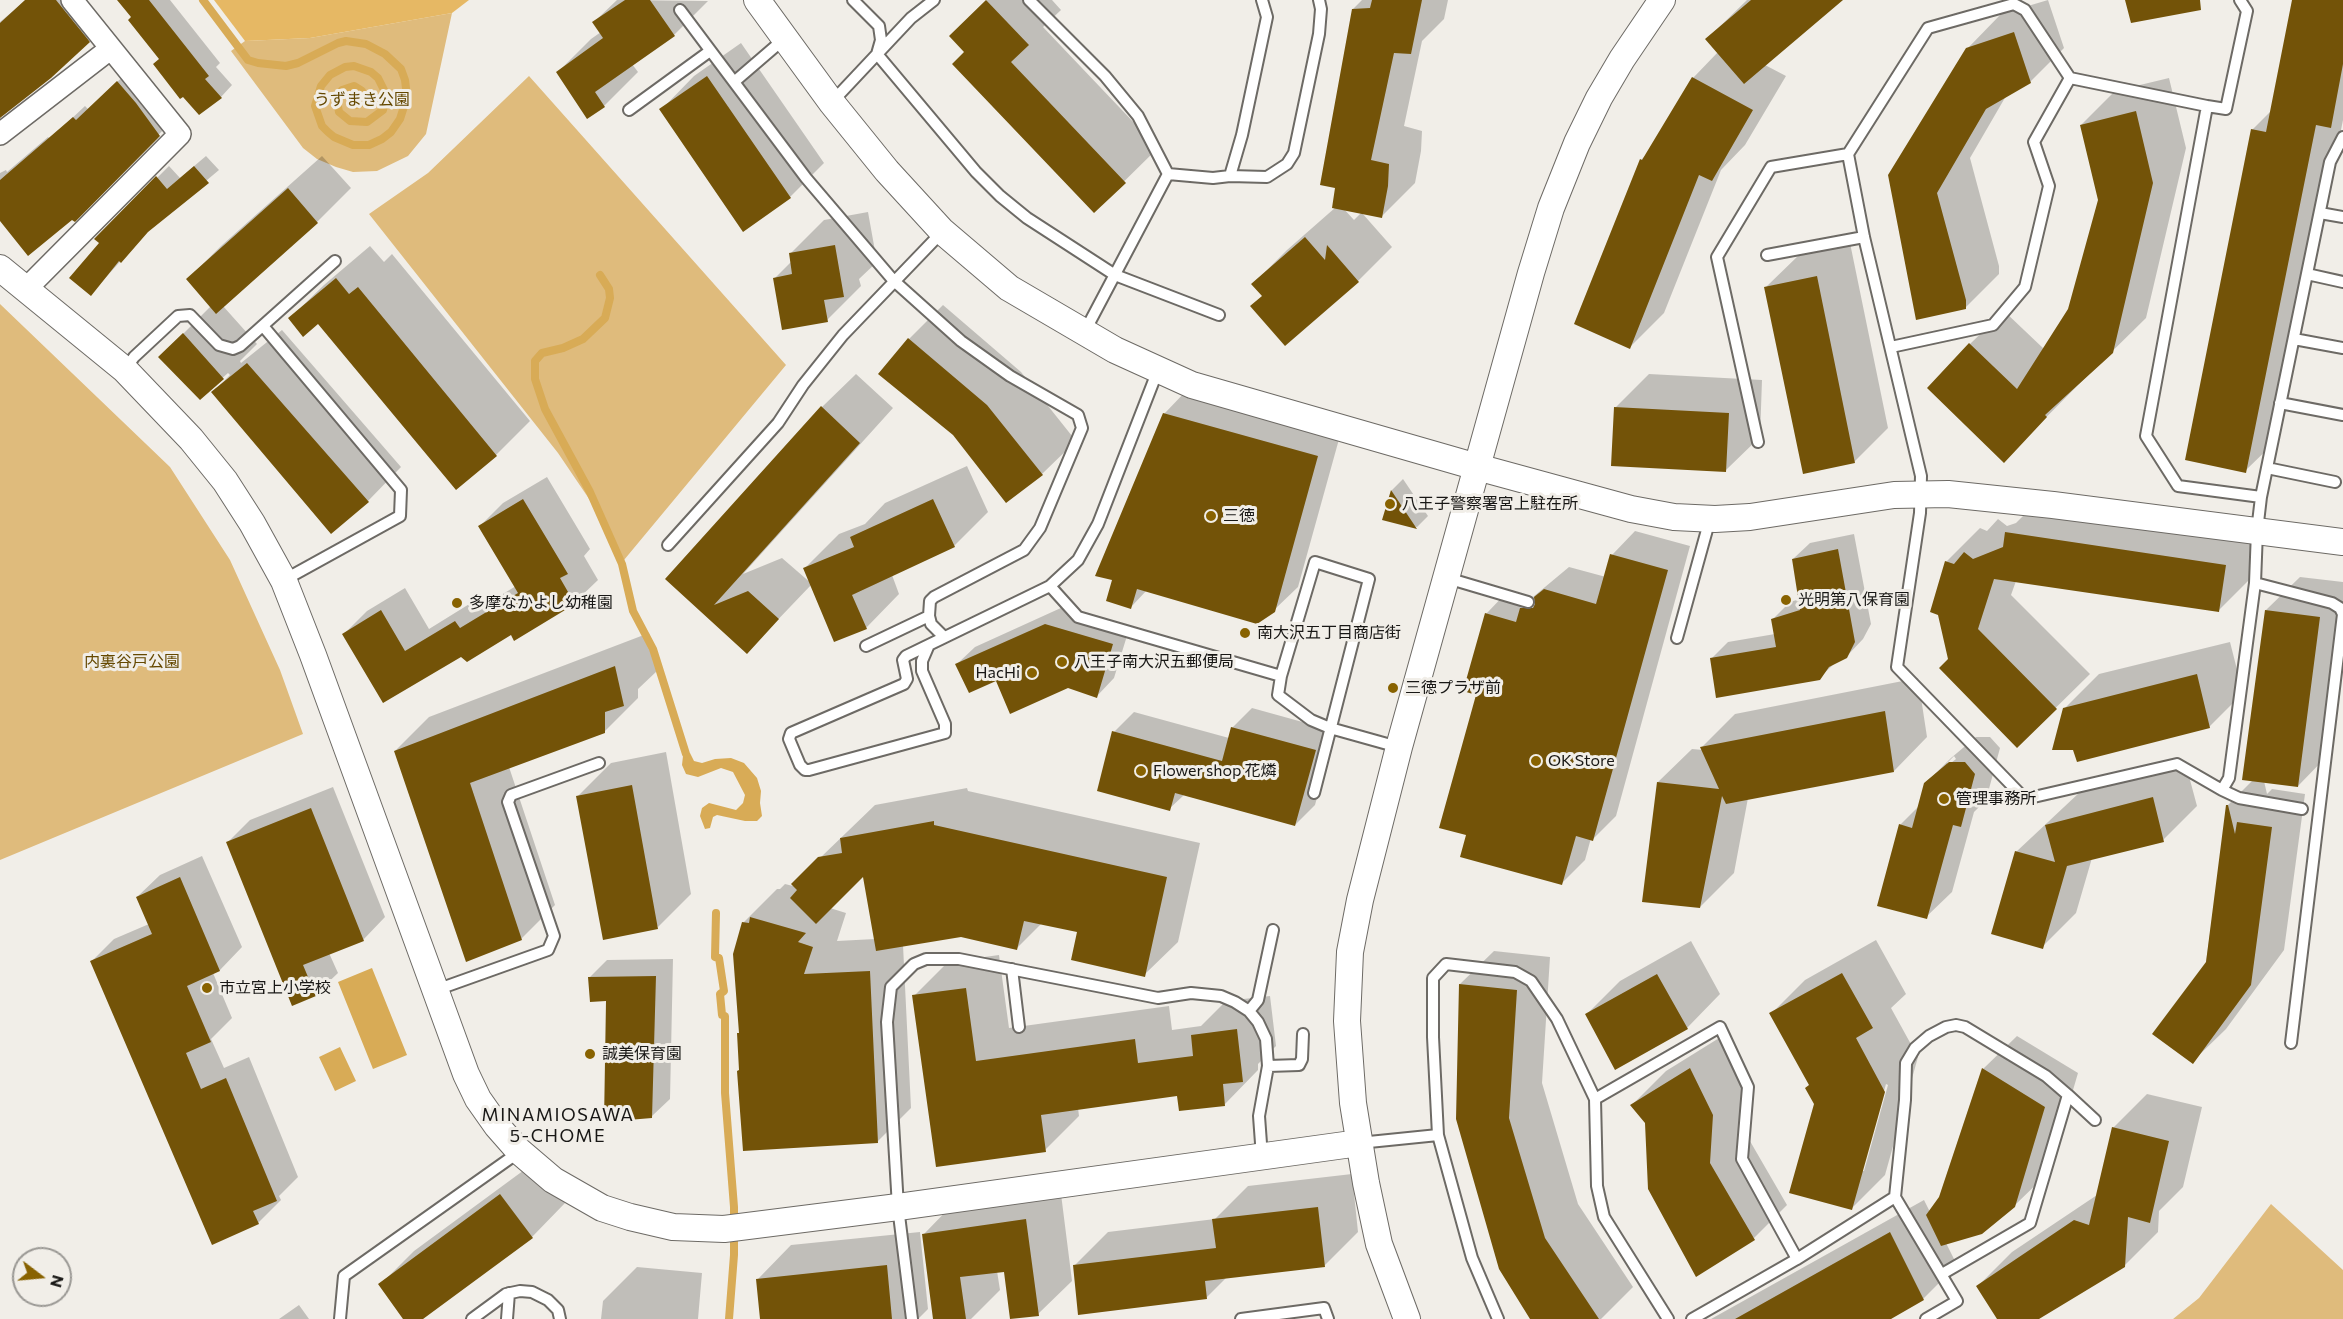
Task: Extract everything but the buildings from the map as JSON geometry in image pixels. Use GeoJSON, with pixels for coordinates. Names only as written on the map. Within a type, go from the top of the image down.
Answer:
{"type":"FeatureCollection","features":[{"type":"Feature","properties":{"kind":"street"},"geometry":{"type":"LineString","coordinates":[[26,289],[180,134],[72,0]]}},
{"type":"Feature","properties":{"kind":"street"},"geometry":{"type":"LineString","coordinates":[[757,0],[832,103],[887,171],[942,231],[1009,288],[1115,350],[1203,388],[1477,467],[1631,509],[1674,517],[1750,517],[1878,497],[1948,494],[2343,542]]}},
{"type":"Feature","properties":{"kind":"street"},"geometry":{"type":"LineString","coordinates":[[1407,1319],[1379,1244],[1353,1103],[1347,1021],[1350,952],[1359,900],[1399,747],[1551,208],[1599,99],[1622,59],[1662,0]]}},
{"type":"Feature","properties":{"kind":"street"},"geometry":{"type":"LineString","coordinates":[[0,134],[110,49]]}},
{"type":"Feature","properties":{"kind":"street"},"geometry":{"type":"LineString","coordinates":[[0,268],[125,370],[191,439],[225,482],[252,523],[284,581],[466,1074],[478,1099],[519,1152],[553,1180],[602,1208],[630,1217],[674,1227],[724,1229],[1359,1143]]}},
{"type":"Feature","properties":{"kind":"lane"},"geometry":{"type":"LineString","coordinates":[[853,0],[879,27],[881,40],[877,54]]}},
{"type":"Feature","properties":{"kind":"lane"},"geometry":{"type":"LineString","coordinates":[[832,103],[911,18],[934,0]]}},
{"type":"Feature","properties":{"kind":"lane"},"geometry":{"type":"LineString","coordinates":[[1029,0],[1105,76],[1138,116],[1168,174]]}},
{"type":"Feature","properties":{"kind":"lane"},"geometry":{"type":"LineString","coordinates":[[1230,176],[1242,135],[1267,17],[1262,0]]}},
{"type":"Feature","properties":{"kind":"lane"},"geometry":{"type":"LineString","coordinates":[[1168,174],[1213,178],[1267,177],[1287,164],[1294,153],[1319,34],[1321,9],[1319,0]]}},
{"type":"Feature","properties":{"kind":"lane"},"geometry":{"type":"LineString","coordinates":[[2240,0],[2247,11],[2226,109],[2070,78],[2025,10],[2014,4],[1928,28],[1848,154],[1864,237],[1921,476],[1920,513],[1898,668],[2025,799],[2177,764],[2239,798],[2302,809]]}},
{"type":"Feature","properties":{"kind":"lane"},"geometry":{"type":"LineString","coordinates":[[680,10],[806,178],[893,280],[961,341],[1010,376],[1078,416],[1082,428],[1040,528],[1024,550],[930,601],[928,616],[931,624],[944,637]]}},
{"type":"Feature","properties":{"kind":"lane"},"geometry":{"type":"LineString","coordinates":[[734,82],[784,39]]}},
{"type":"Feature","properties":{"kind":"lane"},"geometry":{"type":"LineString","coordinates":[[628,110],[710,51]]}},
{"type":"Feature","properties":{"kind":"lane"},"geometry":{"type":"LineString","coordinates":[[877,54],[976,172],[1027,218],[1115,275],[1219,315]]}},
{"type":"Feature","properties":{"kind":"lane"},"geometry":{"type":"LineString","coordinates":[[1891,347],[1993,325],[2025,287],[2049,186],[2034,142],[2070,78]]}},
{"type":"Feature","properties":{"kind":"lane"},"geometry":{"type":"LineString","coordinates":[[2207,106],[2146,436],[2178,486],[2261,498]]}},
{"type":"Feature","properties":{"kind":"lane"},"geometry":{"type":"LineString","coordinates":[[2222,790],[2229,778],[2256,583],[2257,531],[2261,498],[2330,162],[2343,138]]}},
{"type":"Feature","properties":{"kind":"lane"},"geometry":{"type":"LineString","coordinates":[[1758,442],[1717,258],[1771,167],[1848,154]]}},
{"type":"Feature","properties":{"kind":"lane"},"geometry":{"type":"LineString","coordinates":[[1084,333],[1168,174]]}},
{"type":"Feature","properties":{"kind":"lane"},"geometry":{"type":"LineString","coordinates":[[2320,213],[2343,218]]}},
{"type":"Feature","properties":{"kind":"lane"},"geometry":{"type":"LineString","coordinates":[[668,545],[778,423],[803,385],[843,335],[942,231]]}},
{"type":"Feature","properties":{"kind":"lane"},"geometry":{"type":"LineString","coordinates":[[1767,255],[1864,237]]}},
{"type":"Feature","properties":{"kind":"lane"},"geometry":{"type":"LineString","coordinates":[[125,370],[134,357],[178,316],[190,315],[219,345],[233,349],[240,346],[335,261]]}},
{"type":"Feature","properties":{"kind":"lane"},"geometry":{"type":"LineString","coordinates":[[2307,274],[2343,282]]}},
{"type":"Feature","properties":{"kind":"lane"},"geometry":{"type":"LineString","coordinates":[[263,326],[401,490],[400,516],[284,581]]}},
{"type":"Feature","properties":{"kind":"lane"},"geometry":{"type":"LineString","coordinates":[[2294,339],[2343,348]]}},
{"type":"Feature","properties":{"kind":"lane"},"geometry":{"type":"LineString","coordinates":[[928,647],[922,661],[922,671],[945,724],[945,733],[809,770],[805,770],[800,765],[789,739],[791,733],[904,684],[908,679],[903,660],[906,656],[1050,586],[1078,560],[1098,524],[1158,370]]}},
{"type":"Feature","properties":{"kind":"lane"},"geometry":{"type":"LineString","coordinates":[[2280,403],[2343,415]]}},
{"type":"Feature","properties":{"kind":"lane"},"geometry":{"type":"LineString","coordinates":[[2267,468],[2335,482]]}},
{"type":"Feature","properties":{"kind":"lane"},"geometry":{"type":"LineString","coordinates":[[1677,638],[1711,518]]}},
{"type":"Feature","properties":{"kind":"lane"},"geometry":{"type":"LineString","coordinates":[[1314,794],[1330,728],[1369,579],[1315,562],[1281,676],[1278,695],[1311,720],[1330,728],[1399,747]]}},
{"type":"Feature","properties":{"kind":"lane"},"geometry":{"type":"LineString","coordinates":[[1446,578],[1528,602]]}},
{"type":"Feature","properties":{"kind":"lane"},"geometry":{"type":"LineString","coordinates":[[2256,583],[2332,603],[2340,608],[2343,614],[2291,1043]]}},
{"type":"Feature","properties":{"kind":"lane"},"geometry":{"type":"LineString","coordinates":[[1050,586],[1078,618],[1281,676]]}},
{"type":"Feature","properties":{"kind":"lane"},"geometry":{"type":"LineString","coordinates":[[866,646],[928,616]]}},
{"type":"Feature","properties":{"kind":"lane"},"geometry":{"type":"LineString","coordinates":[[435,990],[548,950],[554,936],[508,802],[511,795],[599,763]]}},
{"type":"Feature","properties":{"kind":"lane"},"geometry":{"type":"LineString","coordinates":[[1249,1011],[1257,1000],[1273,930]]}},
{"type":"Feature","properties":{"kind":"lane"},"geometry":{"type":"LineString","coordinates":[[912,1319],[898,1207],[887,1022],[891,987],[914,964],[926,959],[959,959],[1158,998],[1191,993],[1221,996],[1249,1011],[1258,1022],[1266,1039],[1268,1066],[1259,1116],[1262,1157]]}},
{"type":"Feature","properties":{"kind":"lane"},"geometry":{"type":"LineString","coordinates":[[1498,1319],[1472,1258],[1438,1135],[1433,1037],[1433,978],[1446,964],[1515,972],[1531,981],[1557,1019],[1595,1099],[1597,1186],[1604,1217],[1668,1319]]}},
{"type":"Feature","properties":{"kind":"lane"},"geometry":{"type":"LineString","coordinates":[[1012,969],[1019,1026]]}},
{"type":"Feature","properties":{"kind":"lane"},"geometry":{"type":"LineString","coordinates":[[1926,1319],[1957,1301],[1894,1197],[1905,1100],[1906,1063],[1915,1048],[1929,1036],[1946,1027],[1956,1025],[1965,1027],[2046,1076],[2095,1120]]}},
{"type":"Feature","properties":{"kind":"lane"},"geometry":{"type":"LineString","coordinates":[[1595,1099],[1719,1027],[1748,1087],[1742,1159],[1797,1259]]}},
{"type":"Feature","properties":{"kind":"lane"},"geometry":{"type":"LineString","coordinates":[[1268,1066],[1299,1065],[1302,1059],[1303,1034]]}},
{"type":"Feature","properties":{"kind":"lane"},"geometry":{"type":"LineString","coordinates":[[1942,1274],[2030,1223],[2068,1095]]}},
{"type":"Feature","properties":{"kind":"lane"},"geometry":{"type":"LineString","coordinates":[[1359,1143],[1438,1135]]}},
{"type":"Feature","properties":{"kind":"lane"},"geometry":{"type":"LineString","coordinates":[[340,1319],[344,1276],[519,1152]]}},
{"type":"Feature","properties":{"kind":"lane"},"geometry":{"type":"LineString","coordinates":[[1692,1319],[1797,1259],[1894,1197]]}},
{"type":"Feature","properties":{"kind":"lane"},"geometry":{"type":"LineString","coordinates":[[472,1319],[509,1293],[520,1291],[532,1292],[548,1300],[558,1310],[560,1319]]}},
{"type":"Feature","properties":{"kind":"lane"},"geometry":{"type":"LineString","coordinates":[[507,1319],[509,1293]]}},
{"type":"Feature","properties":{"kind":"lane"},"geometry":{"type":"LineString","coordinates":[[1241,1319],[1324,1308],[1328,1319]]}},
{"type":"Feature","properties":{"kind":"green space","name":"うずまき公園"},"geometry":{"type":"Polygon","coordinates":[[[452,13],[426,134],[408,156],[377,171],[353,172],[336,167],[317,159],[303,148],[231,51],[245,41],[310,38],[452,13]]]}},
{"type":"Feature","properties":{"kind":"green space"},"geometry":{"type":"Polygon","coordinates":[[[529,76],[786,365],[624,560],[600,515],[558,453],[369,214],[428,173],[529,76]]]}},
{"type":"Feature","properties":{"kind":"green space","name":"内裏谷戸公園"},"geometry":{"type":"Polygon","coordinates":[[[0,304],[170,467],[230,560],[280,670],[303,734],[0,860],[0,304]]]}},
{"type":"Feature","properties":{"kind":"green space"},"geometry":{"type":"Polygon","coordinates":[[[2271,1204],[2343,1270],[2343,1319],[2173,1319],[2199,1298],[2271,1204]]]}},
{"type":"Feature","properties":{"kind":"shaded area"},"geometry":{"type":"Polygon","coordinates":[[[214,0],[469,0],[452,13],[310,38],[245,41],[214,0]]]}},
{"type":"Feature","properties":{"kind":"shaded area"},"geometry":{"type":"Polygon","coordinates":[[[690,753],[694,761],[702,763],[731,758],[744,763],[757,778],[761,791],[762,816],[757,821],[745,821],[717,815],[713,817],[710,828],[705,829],[700,816],[702,808],[709,803],[736,810],[743,803],[745,795],[733,772],[721,768],[698,777],[686,774],[682,765],[683,756],[690,753]]]}},
{"type":"Feature","properties":{"kind":"shaded area"},"geometry":{"type":"Polygon","coordinates":[[[372,968],[407,1055],[373,1069],[338,982],[372,968]]]}},
{"type":"Feature","properties":{"kind":"shaded area"},"geometry":{"type":"Polygon","coordinates":[[[340,1047],[356,1081],[335,1091],[319,1057],[340,1047]]]}},
{"type":"Feature","properties":{"kind":"waterway"},"geometry":{"type":"LineString","coordinates":[[203,0],[248,60],[258,63],[286,66],[298,63],[346,41],[366,44],[385,54],[401,69],[405,80],[407,97],[400,119],[391,132],[382,139],[369,145],[353,145],[334,137],[322,126],[315,106],[321,86],[330,75],[345,67],[354,66],[371,72],[378,78],[386,94],[383,110],[367,122],[350,121],[339,112],[337,101],[342,90],[354,86],[362,91],[361,103],[356,105]]}},
{"type":"Feature","properties":{"kind":"waterway"},"geometry":{"type":"LineString","coordinates":[[600,275],[609,289],[610,298],[605,318],[583,339],[563,348],[542,353],[535,361],[535,379],[545,409],[590,492],[622,564],[633,611],[653,649],[686,754]]}},
{"type":"Feature","properties":{"kind":"waterway"},"geometry":{"type":"LineString","coordinates":[[716,913],[715,957],[719,958],[724,991],[720,994],[722,1015],[725,1016],[725,1093],[734,1207],[734,1255],[729,1319]]}},
{"type":"Feature","properties":{"kind":"place","name":"八王子警察署宮上駐在所"},"geometry":{"type":"Point","coordinates":[1390,504]}},
{"type":"Feature","properties":{"kind":"place","name":"三徳"},"geometry":{"type":"Point","coordinates":[1211,516]}},
{"type":"Feature","properties":{"kind":"place","name":"光明第八保育園"},"geometry":{"type":"Point","coordinates":[1786,600]}},
{"type":"Feature","properties":{"kind":"place","name":"多摩なかよし幼稚園"},"geometry":{"type":"Point","coordinates":[457,603]}},
{"type":"Feature","properties":{"kind":"place","name":"南大沢五丁目商店街"},"geometry":{"type":"Point","coordinates":[1245,633]}},
{"type":"Feature","properties":{"kind":"place","name":"八王子南大沢五郵便局"},"geometry":{"type":"Point","coordinates":[1062,662]}},
{"type":"Feature","properties":{"kind":"place","name":"HacHi"},"geometry":{"type":"Point","coordinates":[1032,673]}},
{"type":"Feature","properties":{"kind":"place","name":"三徳プラザ前"},"geometry":{"type":"Point","coordinates":[1393,688]}},
{"type":"Feature","properties":{"kind":"place","name":"OK Store"},"geometry":{"type":"Point","coordinates":[1536,761]}},
{"type":"Feature","properties":{"kind":"place","name":"Flower shop 花燐"},"geometry":{"type":"Point","coordinates":[1141,771]}},
{"type":"Feature","properties":{"kind":"place","name":"管理事務所"},"geometry":{"type":"Point","coordinates":[1944,799]}},
{"type":"Feature","properties":{"kind":"place","name":"市立宮上小学校"},"geometry":{"type":"Point","coordinates":[207,988]}},
{"type":"Feature","properties":{"kind":"place","name":"誠美保育園"},"geometry":{"type":"Point","coordinates":[590,1054]}},
{"type":"Feature","properties":{"kind":"district","name":"MINAMIOSAWA 5-CHOME"},"geometry":{"type":"Point","coordinates":[558,1125]}}]}
